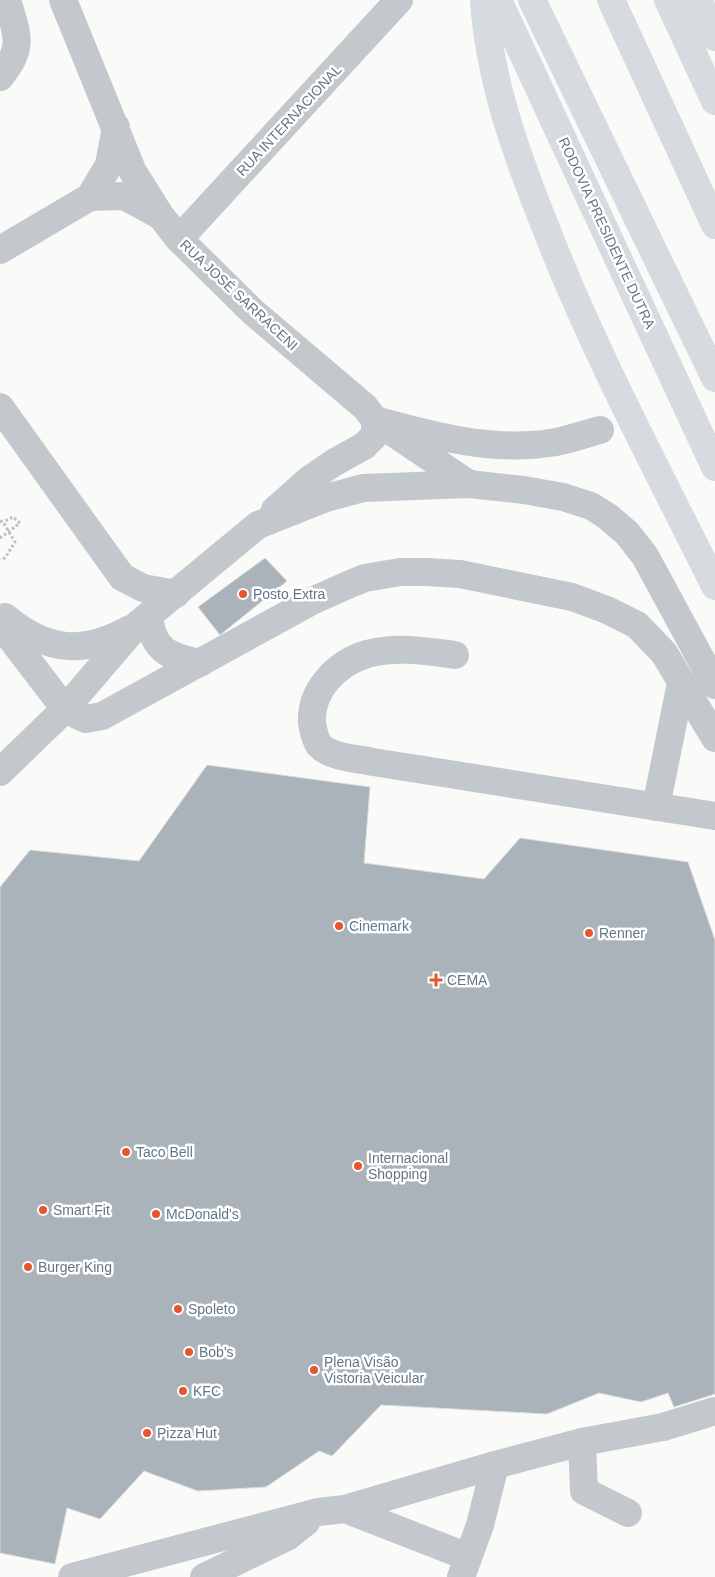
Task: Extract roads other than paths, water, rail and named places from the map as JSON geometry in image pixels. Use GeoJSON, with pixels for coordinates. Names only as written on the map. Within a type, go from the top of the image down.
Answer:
{"type":"FeatureCollection","features":[{"type":"Feature","properties":{"kind":"main road"},"geometry":{"type":"LineString","coordinates":[[484,0],[492,61],[513,147],[520,165],[560,264],[600,354],[715,586]]}},
{"type":"Feature","properties":{"kind":"main road","name":"RODOVIA PRESIDENTE DUTRA"},"geometry":{"type":"LineString","coordinates":[[498,0],[715,467]]}},
{"type":"Feature","properties":{"kind":"main road"},"geometry":{"type":"LineString","coordinates":[[532,0],[715,378]]}},
{"type":"Feature","properties":{"kind":"main road"},"geometry":{"type":"LineString","coordinates":[[611,0],[715,225]]}},
{"type":"Feature","properties":{"kind":"main road"},"geometry":{"type":"LineString","coordinates":[[698,0],[715,37]]}},
{"type":"Feature","properties":{"kind":"main road"},"geometry":{"type":"LineString","coordinates":[[673,9],[715,52]]}},
{"type":"Feature","properties":{"kind":"main road"},"geometry":{"type":"LineString","coordinates":[[673,9],[715,101]]}},
{"type":"Feature","properties":{"kind":"street"},"geometry":{"type":"LineString","coordinates":[[0,77],[12,63],[18,43],[7,0]]}},
{"type":"Feature","properties":{"kind":"street","name":"RUA JOSÉ SARRACENI"},"geometry":{"type":"LineString","coordinates":[[63,0],[134,172],[160,216],[179,239],[253,312],[365,407],[375,420],[469,484]]}},
{"type":"Feature","properties":{"kind":"street","name":"RUA INTERNACIONAL"},"geometry":{"type":"LineString","coordinates":[[179,239],[399,0]]}},
{"type":"Feature","properties":{"kind":"street"},"geometry":{"type":"LineString","coordinates":[[0,250],[90,197],[109,165],[116,125]]}},
{"type":"Feature","properties":{"kind":"street"},"geometry":{"type":"LineString","coordinates":[[90,197],[124,196],[160,216]]}},
{"type":"Feature","properties":{"kind":"street"},"geometry":{"type":"LineString","coordinates":[[0,407],[122,577],[143,588],[176,594]]}},
{"type":"Feature","properties":{"kind":"street"},"geometry":{"type":"LineString","coordinates":[[0,772],[65,709],[143,621],[310,479],[368,443],[375,435],[375,420],[436,437],[495,444],[555,442],[600,430]]}},
{"type":"Feature","properties":{"kind":"street"},"geometry":{"type":"LineString","coordinates":[[258,525],[326,498],[363,488],[406,485],[469,484],[524,490],[563,497],[591,506],[607,516],[626,533],[645,556],[715,684]]}},
{"type":"Feature","properties":{"kind":"street"},"geometry":{"type":"LineString","coordinates":[[0,624],[65,709],[86,718],[102,716],[312,601],[365,578],[400,572],[460,574],[572,597],[608,610],[637,625],[664,653],[715,738]]}},
{"type":"Feature","properties":{"kind":"street"},"geometry":{"type":"LineString","coordinates":[[0,613],[35,638],[69,647],[88,646],[110,640],[143,621]]}},
{"type":"Feature","properties":{"kind":"street"},"geometry":{"type":"LineString","coordinates":[[143,621],[162,650],[176,657],[200,663]]}},
{"type":"Feature","properties":{"kind":"street"},"geometry":{"type":"LineString","coordinates":[[455,655],[411,649],[388,650],[366,654],[342,665],[324,682],[315,698],[312,712],[313,730],[319,744],[331,753],[373,762],[715,816]]}},
{"type":"Feature","properties":{"kind":"street"},"geometry":{"type":"LineString","coordinates":[[656,807],[681,683]]}},
{"type":"Feature","properties":{"kind":"street"},"geometry":{"type":"LineString","coordinates":[[72,1577],[318,1512],[345,1509],[495,1465],[582,1442],[663,1426],[715,1411]]}},
{"type":"Feature","properties":{"kind":"street"},"geometry":{"type":"LineString","coordinates":[[582,1442],[584,1491],[628,1513]]}},
{"type":"Feature","properties":{"kind":"street"},"geometry":{"type":"LineString","coordinates":[[345,1509],[465,1567],[480,1525],[495,1465]]}},
{"type":"Feature","properties":{"kind":"street"},"geometry":{"type":"LineString","coordinates":[[204,1577],[287,1537],[318,1512]]}},
{"type":"Feature","properties":{"kind":"place","name":"Posto Extra"},"geometry":{"type":"Point","coordinates":[243,594]}},
{"type":"Feature","properties":{"kind":"place","name":"Cinemark"},"geometry":{"type":"Point","coordinates":[339,926]}},
{"type":"Feature","properties":{"kind":"place","name":"Renner"},"geometry":{"type":"Point","coordinates":[589,933]}},
{"type":"Feature","properties":{"kind":"place","name":"CEMA"},"geometry":{"type":"Point","coordinates":[436,980]}},
{"type":"Feature","properties":{"kind":"place","name":"Taco Bell"},"geometry":{"type":"Point","coordinates":[126,1152]}},
{"type":"Feature","properties":{"kind":"place","name":"Internacional Shopping"},"geometry":{"type":"Point","coordinates":[358,1166]}},
{"type":"Feature","properties":{"kind":"place","name":"Smart Fit"},"geometry":{"type":"Point","coordinates":[43,1210]}},
{"type":"Feature","properties":{"kind":"place","name":"McDonald's"},"geometry":{"type":"Point","coordinates":[156,1214]}},
{"type":"Feature","properties":{"kind":"place","name":"Burger King"},"geometry":{"type":"Point","coordinates":[28,1267]}},
{"type":"Feature","properties":{"kind":"place","name":"Spoleto"},"geometry":{"type":"Point","coordinates":[178,1309]}},
{"type":"Feature","properties":{"kind":"place","name":"Bob's"},"geometry":{"type":"Point","coordinates":[189,1352]}},
{"type":"Feature","properties":{"kind":"place","name":"Plena Visão Vistoria Veicular"},"geometry":{"type":"Point","coordinates":[314,1370]}},
{"type":"Feature","properties":{"kind":"place","name":"KFC"},"geometry":{"type":"Point","coordinates":[183,1391]}},
{"type":"Feature","properties":{"kind":"place","name":"Pizza Hut"},"geometry":{"type":"Point","coordinates":[147,1433]}}]}
